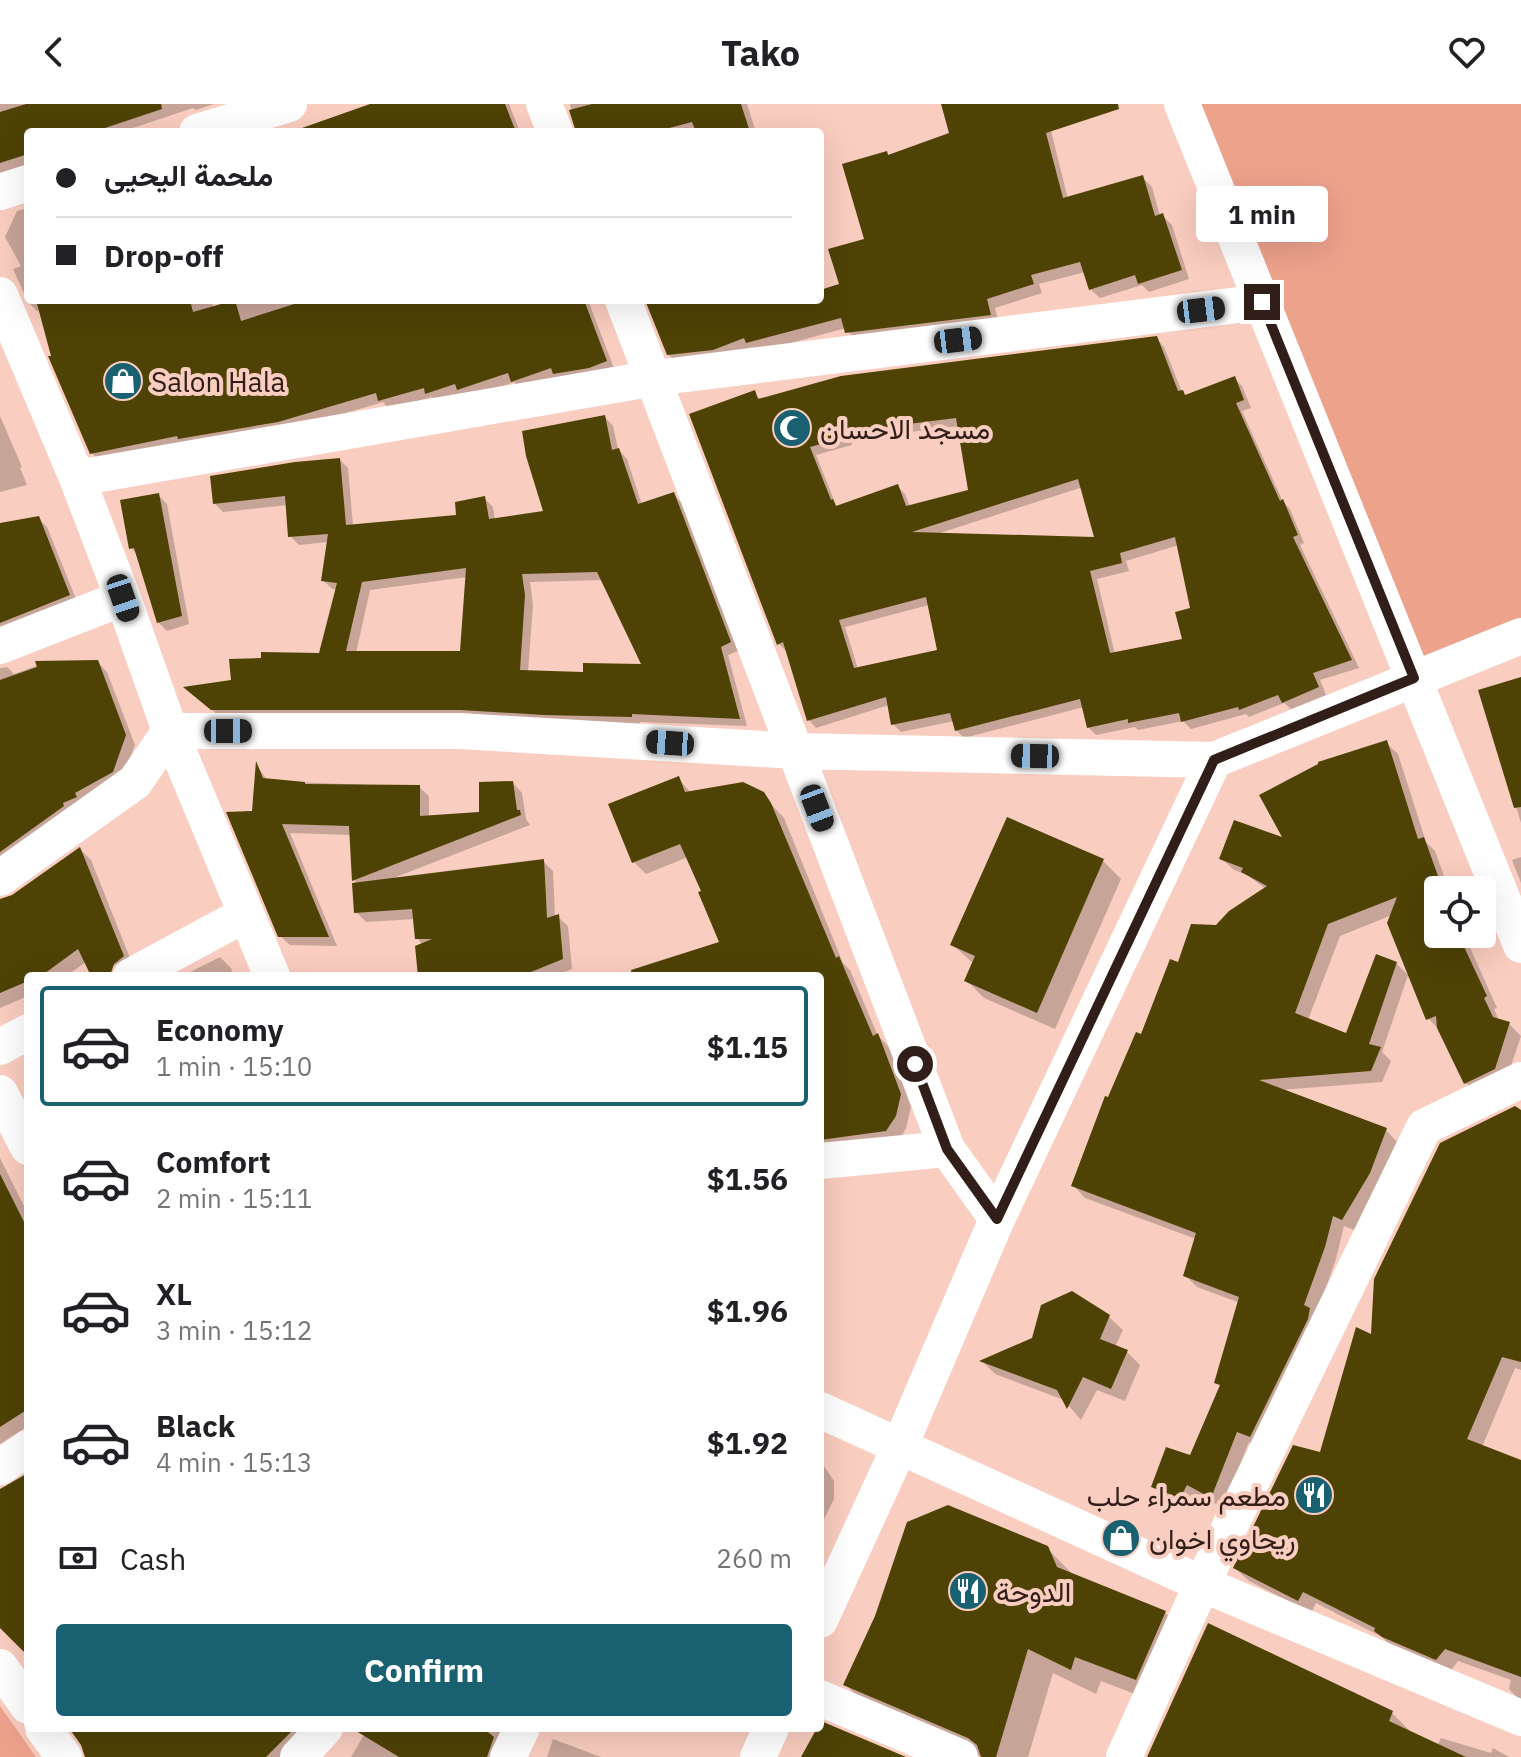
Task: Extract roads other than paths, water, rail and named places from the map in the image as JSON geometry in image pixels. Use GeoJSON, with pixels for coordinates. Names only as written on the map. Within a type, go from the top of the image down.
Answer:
{"type":"FeatureCollection","features":[{"type":"Feature","properties":{"kind":"street"},"geometry":{"type":"LineString","coordinates":[[210,128],[289,104]]}},
{"type":"Feature","properties":{"kind":"street"},"geometry":{"type":"LineString","coordinates":[[544,104],[553,128]]}},
{"type":"Feature","properties":{"kind":"street"},"geometry":{"type":"LineString","coordinates":[[1182,104],[1521,945]]}},
{"type":"Feature","properties":{"kind":"street"},"geometry":{"type":"LineString","coordinates":[[0,192],[24,184]]}},
{"type":"Feature","properties":{"kind":"street"},"geometry":{"type":"LineString","coordinates":[[77,478],[655,378],[1262,302]]}},
{"type":"Feature","properties":{"kind":"street"},"geometry":{"type":"LineString","coordinates":[[625,304],[947,1149],[997,1219]]}},
{"type":"Feature","properties":{"kind":"street"},"geometry":{"type":"LineString","coordinates":[[3,309],[77,478],[170,731],[270,972]]}},
{"type":"Feature","properties":{"kind":"street"},"geometry":{"type":"LineString","coordinates":[[0,646],[123,598]]}},
{"type":"Feature","properties":{"kind":"street"},"geometry":{"type":"LineString","coordinates":[[170,731],[460,731],[796,751],[1214,760],[1521,636]]}},
{"type":"Feature","properties":{"kind":"street"},"geometry":{"type":"LineString","coordinates":[[0,878],[135,782],[170,731]]}},
{"type":"Feature","properties":{"kind":"street"},"geometry":{"type":"LineString","coordinates":[[824,1611],[899,1448],[997,1219],[1214,760]]}},
{"type":"Feature","properties":{"kind":"street"},"geometry":{"type":"LineString","coordinates":[[138,972],[244,915]]}},
{"type":"Feature","properties":{"kind":"street"},"geometry":{"type":"LineString","coordinates":[[0,1047],[24,1034]]}},
{"type":"Feature","properties":{"kind":"street"},"geometry":{"type":"LineString","coordinates":[[1124,1757],[1202,1584],[1424,1127],[1521,1080]]}},
{"type":"Feature","properties":{"kind":"street"},"geometry":{"type":"LineString","coordinates":[[0,1093],[24,1139]]}},
{"type":"Feature","properties":{"kind":"street"},"geometry":{"type":"LineString","coordinates":[[824,1161],[947,1149]]}},
{"type":"Feature","properties":{"kind":"street"},"geometry":{"type":"LineString","coordinates":[[824,1412],[1202,1584],[1521,1718]]}},
{"type":"Feature","properties":{"kind":"street"},"geometry":{"type":"LineString","coordinates":[[0,1467],[24,1451]]}},
{"type":"Feature","properties":{"kind":"street"},"geometry":{"type":"LineString","coordinates":[[0,1667],[24,1700]]}},
{"type":"Feature","properties":{"kind":"street"},"geometry":{"type":"LineString","coordinates":[[824,1700],[960,1757]]}},
{"type":"Feature","properties":{"kind":"street"},"geometry":{"type":"LineString","coordinates":[[46,1732],[64,1757]]}},
{"type":"Feature","properties":{"kind":"street"},"geometry":{"type":"LineString","coordinates":[[298,1757],[321,1732]]}},
{"type":"Feature","properties":{"kind":"street"},"geometry":{"type":"LineString","coordinates":[[508,1757],[520,1732]]}},
{"type":"Feature","properties":{"kind":"street"},"geometry":{"type":"LineString","coordinates":[[758,1757],[769,1732]]}},
{"type":"Feature","properties":{"kind":"place","name":"Salon Hala"},"geometry":{"type":"Point","coordinates":[123,381]}},
{"type":"Feature","properties":{"kind":"place","name":"مسجد الاحسان"},"geometry":{"type":"Point","coordinates":[792,428]}},
{"type":"Feature","properties":{"kind":"place","name":"مطعم سمراء حلب"},"geometry":{"type":"Point","coordinates":[1314,1495]}},
{"type":"Feature","properties":{"kind":"place","name":"ريحاوي اخوان"},"geometry":{"type":"Point","coordinates":[1121,1538]}},
{"type":"Feature","properties":{"kind":"place","name":"الدوحة"},"geometry":{"type":"Point","coordinates":[968,1591]}}]}
